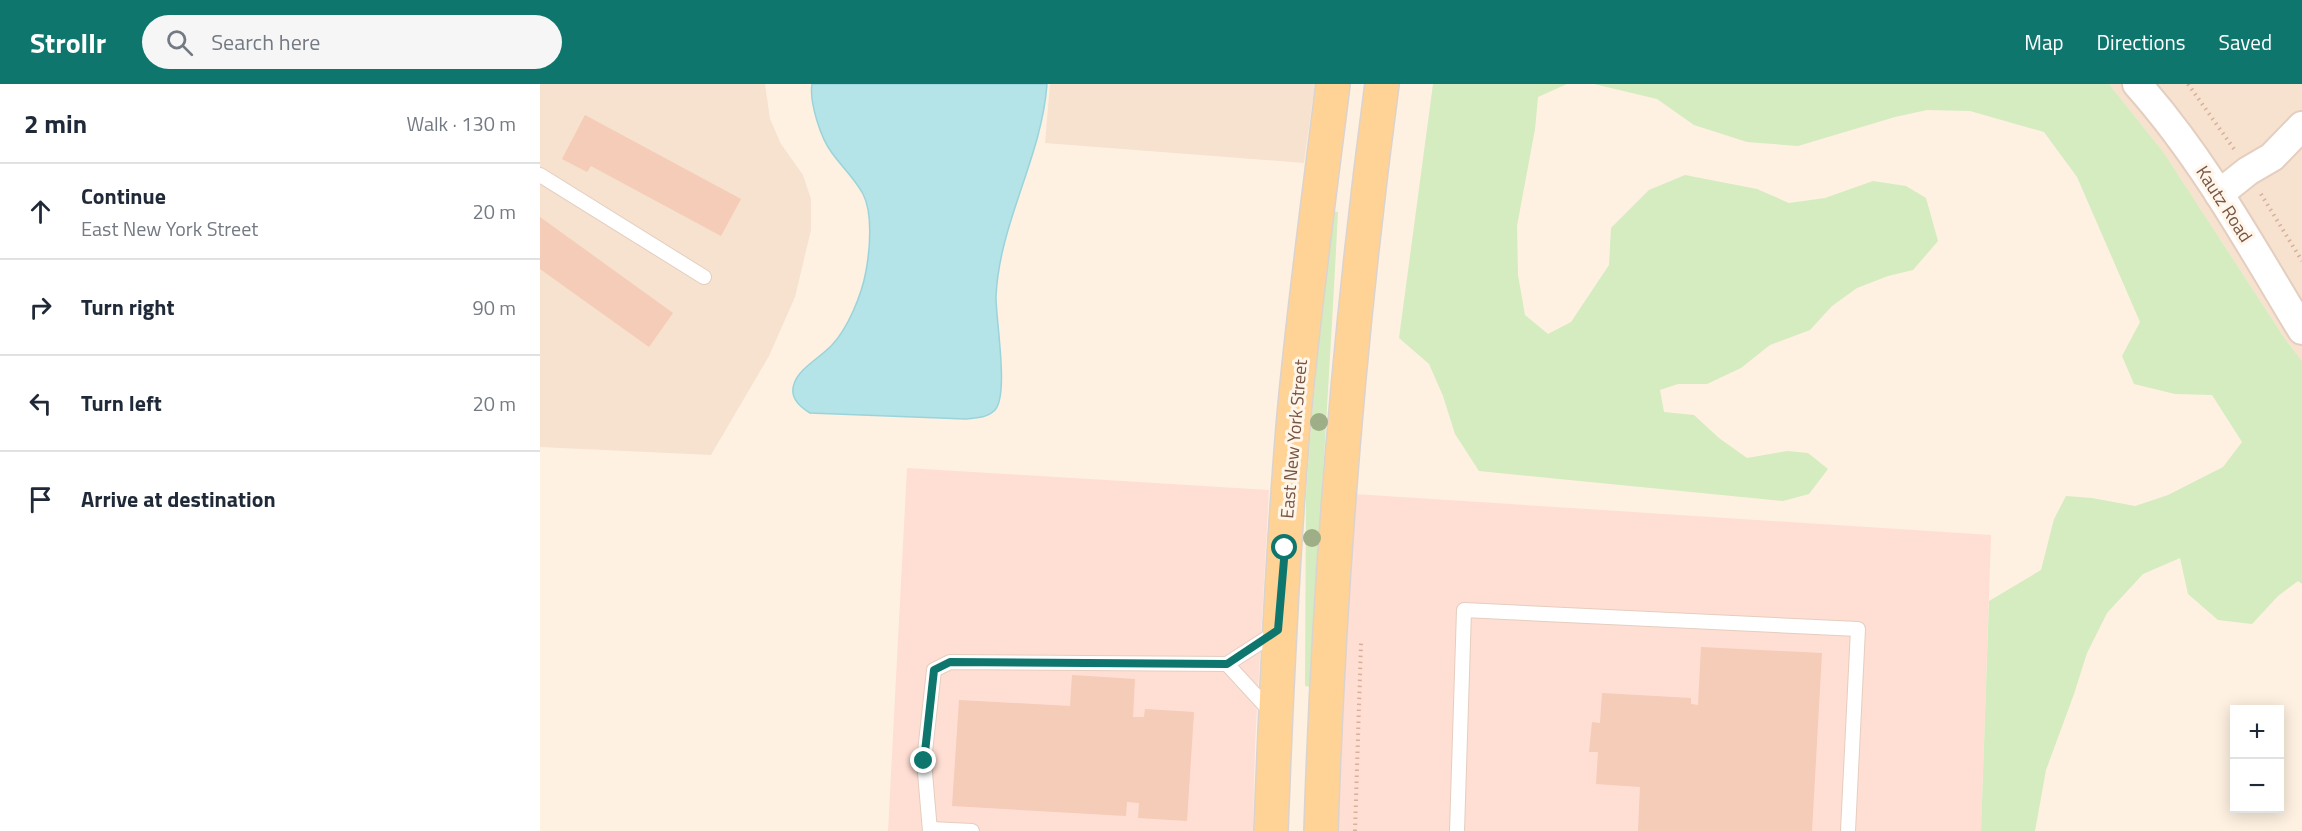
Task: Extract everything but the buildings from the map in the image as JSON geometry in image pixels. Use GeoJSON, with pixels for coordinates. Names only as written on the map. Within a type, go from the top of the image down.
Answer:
{"type":"FeatureCollection","features":[{"type":"Feature","properties":{"kind":"main road","name":"East New York Street"},"geometry":{"type":"LineString","coordinates":[[1271,831],[1278,630],[1294,425],[1312,249],[1333,84]]}},
{"type":"Feature","properties":{"kind":"main road"},"geometry":{"type":"LineString","coordinates":[[1321,831],[1327,664],[1346,399],[1360,259],[1382,84]]}},
{"type":"Feature","properties":{"kind":"street","name":"Kautz Road"},"geometry":{"type":"LineString","coordinates":[[2137,84],[2163,113],[2219,194],[2302,330]]}},
{"type":"Feature","properties":{"kind":"street"},"geometry":{"type":"LineString","coordinates":[[2219,194],[2248,171],[2272,158],[2302,126]]}},
{"type":"Feature","properties":{"kind":"lane"},"geometry":{"type":"LineString","coordinates":[[540,175],[704,277]]}},
{"type":"Feature","properties":{"kind":"lane"},"geometry":{"type":"LineString","coordinates":[[1457,831],[1464,610],[1858,629],[1848,831]]}},
{"type":"Feature","properties":{"kind":"lane"},"geometry":{"type":"LineString","coordinates":[[972,831],[930,830],[924,761],[934,670],[950,662],[1227,664],[1278,630]]}},
{"type":"Feature","properties":{"kind":"lane"},"geometry":{"type":"LineString","coordinates":[[1227,664],[1275,717]]}},
{"type":"Feature","properties":{"kind":"path"},"geometry":{"type":"LineString","coordinates":[[2188,84],[2233,147]]}},
{"type":"Feature","properties":{"kind":"path"},"geometry":{"type":"LineString","coordinates":[[2265,202],[2302,261]]}},
{"type":"Feature","properties":{"kind":"path"},"geometry":{"type":"LineString","coordinates":[[1355,831],[1362,633]]}},
{"type":"Feature","properties":{"kind":"shaded area"},"geometry":{"type":"Polygon","coordinates":[[[540,84],[765,84],[770,119],[781,144],[803,175],[811,199],[811,230],[795,297],[769,356],[711,455],[540,447],[540,84]]]}},
{"type":"Feature","properties":{"kind":"shaded area"},"geometry":{"type":"Polygon","coordinates":[[[1050,84],[1315,84],[1304,163],[1045,143],[1050,84]]]}},
{"type":"Feature","properties":{"kind":"shaded area"},"geometry":{"type":"Polygon","coordinates":[[[2109,84],[2302,84],[2302,361],[2285,339],[2164,153],[2109,84]]]}},
{"type":"Feature","properties":{"kind":"shaded area"},"geometry":{"type":"Polygon","coordinates":[[[907,468],[1269,490],[1255,746],[1253,831],[888,831],[907,468]]]}},
{"type":"Feature","properties":{"kind":"shaded area"},"geometry":{"type":"Polygon","coordinates":[[[1354,494],[1991,535],[1981,831],[1337,831],[1354,494]]]}},
{"type":"Feature","properties":{"kind":"green space"},"geometry":{"type":"Polygon","coordinates":[[[1433,84],[1567,84],[1538,97],[1535,129],[1517,226],[1518,275],[1525,315],[1548,334],[1571,322],[1609,265],[1611,228],[1649,190],[1685,175],[1757,189],[1789,203],[1825,198],[1873,181],[1906,186],[1926,198],[1938,241],[1913,270],[1888,276],[1857,288],[1832,306],[1810,330],[1770,345],[1741,368],[1707,384],[1678,384],[1660,390],[1664,412],[1694,415],[1719,438],[1747,458],[1787,451],[1808,453],[1828,469],[1809,494],[1783,501],[1479,471],[1455,434],[1443,396],[1429,364],[1399,338],[1433,84]]]}},
{"type":"Feature","properties":{"kind":"green space"},"geometry":{"type":"Polygon","coordinates":[[[1594,84],[2109,84],[2164,153],[2285,339],[2302,361],[2302,584],[2298,581],[2278,596],[2252,624],[2218,620],[2188,594],[2180,558],[2143,574],[2107,613],[2087,653],[2046,770],[2035,831],[1981,831],[1989,601],[2041,570],[2054,519],[2066,496],[2135,506],[2168,495],[2223,467],[2242,442],[2212,395],[2175,394],[2134,384],[2122,356],[2140,322],[2077,177],[2044,132],[1970,111],[1927,110],[1895,117],[1798,146],[1747,142],[1694,125],[1657,99],[1594,84]]]}},
{"type":"Feature","properties":{"kind":"green space"},"geometry":{"type":"Polygon","coordinates":[[[1332,211],[1338,212],[1311,687],[1305,686],[1306,496],[1332,211]]]}},
{"type":"Feature","properties":{"kind":"water"},"geometry":{"type":"Polygon","coordinates":[[[812,84],[1047,84],[1037,138],[1012,216],[999,270],[996,297],[1001,389],[995,410],[988,415],[965,419],[810,413],[794,398],[794,384],[800,373],[832,345],[849,320],[864,280],[869,242],[866,202],[860,189],[824,139],[814,110],[812,84]]]}},
{"type":"Feature","properties":{"kind":"route"},"geometry":{"type":"LineString","coordinates":[[924,761],[934,670],[950,662],[1227,664],[1278,630],[1285,548]]}}]}
